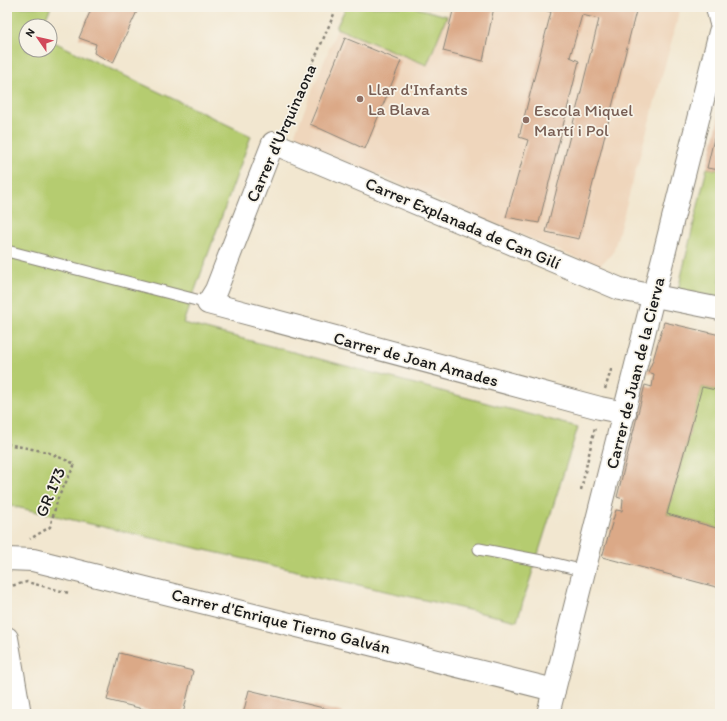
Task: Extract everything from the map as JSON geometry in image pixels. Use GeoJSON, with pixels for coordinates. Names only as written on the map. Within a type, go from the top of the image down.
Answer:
{"type":"FeatureCollection","features":[{"type":"Feature","properties":{"kind":"street"},"geometry":{"type":"LineString","coordinates":[[717,7],[720,20]]}},
{"type":"Feature","properties":{"kind":"street","name":"Carrer de Juan de la Cierva"},"geometry":{"type":"LineString","coordinates":[[548,714],[720,32]]}},
{"type":"Feature","properties":{"kind":"street","name":"Carrer Explanada de Can Gilí"},"geometry":{"type":"LineString","coordinates":[[273,143],[620,289],[720,309]]}},
{"type":"Feature","properties":{"kind":"street","name":"Carrer d'Urquinaona"},"geometry":{"type":"LineString","coordinates":[[208,303],[216,290],[273,143]]}},
{"type":"Feature","properties":{"kind":"street","name":"Carrer de Joan Amades"},"geometry":{"type":"LineString","coordinates":[[208,303],[600,408],[625,413]]}},
{"type":"Feature","properties":{"kind":"street","name":"Carrer d'Enrique Tierno Galván"},"geometry":{"type":"LineString","coordinates":[[7,559],[33,560],[554,690]]}},
{"type":"Feature","properties":{"kind":"street"},"geometry":{"type":"LineString","coordinates":[[7,638],[20,714]]}},
{"type":"Feature","properties":{"kind":"lane"},"geometry":{"type":"LineString","coordinates":[[7,251],[208,303]]}},
{"type":"Feature","properties":{"kind":"lane"},"geometry":{"type":"LineString","coordinates":[[479,549],[552,563],[584,571]]}},
{"type":"Feature","properties":{"kind":"path","name":"Carrer d'Urquinaona"},"geometry":{"type":"LineString","coordinates":[[273,143],[288,121],[336,7]]}},
{"type":"Feature","properties":{"kind":"path","name":"GR 173"},"geometry":{"type":"LineString","coordinates":[[7,444],[48,452],[74,464],[58,498],[50,526],[25,541]]}},
{"type":"Feature","properties":{"kind":"path"},"geometry":{"type":"LineString","coordinates":[[7,587],[27,582],[73,594]]}},
{"type":"Feature","properties":{"kind":"shaded area","name":"Escola Miquel Martí i Pol"},"geometry":{"type":"Polygon","coordinates":[[[346,7],[413,7],[447,16],[451,7],[681,7],[613,253],[598,267],[298,141],[295,133],[346,7]]]}},
{"type":"Feature","properties":{"kind":"green space"},"geometry":{"type":"Polygon","coordinates":[[[7,7],[51,7],[46,18],[18,18],[18,58],[58,58],[58,44],[251,136],[183,323],[578,427],[517,621],[7,505],[7,7]]]}},
{"type":"Feature","properties":{"kind":"green space"},"geometry":{"type":"Polygon","coordinates":[[[346,7],[413,7],[447,16],[427,65],[336,28],[346,7]]]}},
{"type":"Feature","properties":{"kind":"green space"},"geometry":{"type":"Polygon","coordinates":[[[707,168],[720,170],[720,298],[678,290],[707,168]]]}},
{"type":"Feature","properties":{"kind":"green space"},"geometry":{"type":"Polygon","coordinates":[[[702,387],[720,391],[720,529],[667,514],[702,387]]]}},
{"type":"Feature","properties":{"kind":"building"},"geometry":{"type":"Polygon","coordinates":[[[92,7],[139,7],[113,63],[94,53],[96,44],[79,38],[92,7]]]}},
{"type":"Feature","properties":{"kind":"building"},"geometry":{"type":"Polygon","coordinates":[[[454,7],[494,7],[483,61],[443,51],[454,7]]]}},
{"type":"Feature","properties":{"kind":"building"},"geometry":{"type":"Polygon","coordinates":[[[535,7],[637,7],[579,239],[546,232],[599,19],[582,15],[570,57],[579,61],[539,223],[506,217],[528,140],[519,137],[551,12],[535,7]]]}},
{"type":"Feature","properties":{"kind":"building"},"geometry":{"type":"Polygon","coordinates":[[[345,38],[401,61],[365,149],[310,124],[345,38]]]}},
{"type":"Feature","properties":{"kind":"building"},"geometry":{"type":"Polygon","coordinates":[[[720,117],[720,170],[707,168],[720,117]]]}},
{"type":"Feature","properties":{"kind":"building"},"geometry":{"type":"Polygon","coordinates":[[[664,322],[720,335],[720,391],[702,387],[667,514],[720,529],[720,588],[602,557],[616,510],[622,511],[623,499],[617,497],[645,385],[652,387],[654,374],[648,372],[664,322]]]}},
{"type":"Feature","properties":{"kind":"building"},"geometry":{"type":"Polygon","coordinates":[[[119,653],[193,671],[183,714],[163,714],[107,700],[119,653]]]}},
{"type":"Feature","properties":{"kind":"building"},"geometry":{"type":"Polygon","coordinates":[[[249,690],[344,713],[344,714],[243,714],[249,690]]]}},
{"type":"Feature","properties":{"kind":"place","name":"Llar d'Infants La Blava"},"geometry":{"type":"Point","coordinates":[360,99]}},
{"type":"Feature","properties":{"kind":"place","name":"Escola Miquel Martí i Pol"},"geometry":{"type":"Point","coordinates":[526,120]}}]}
